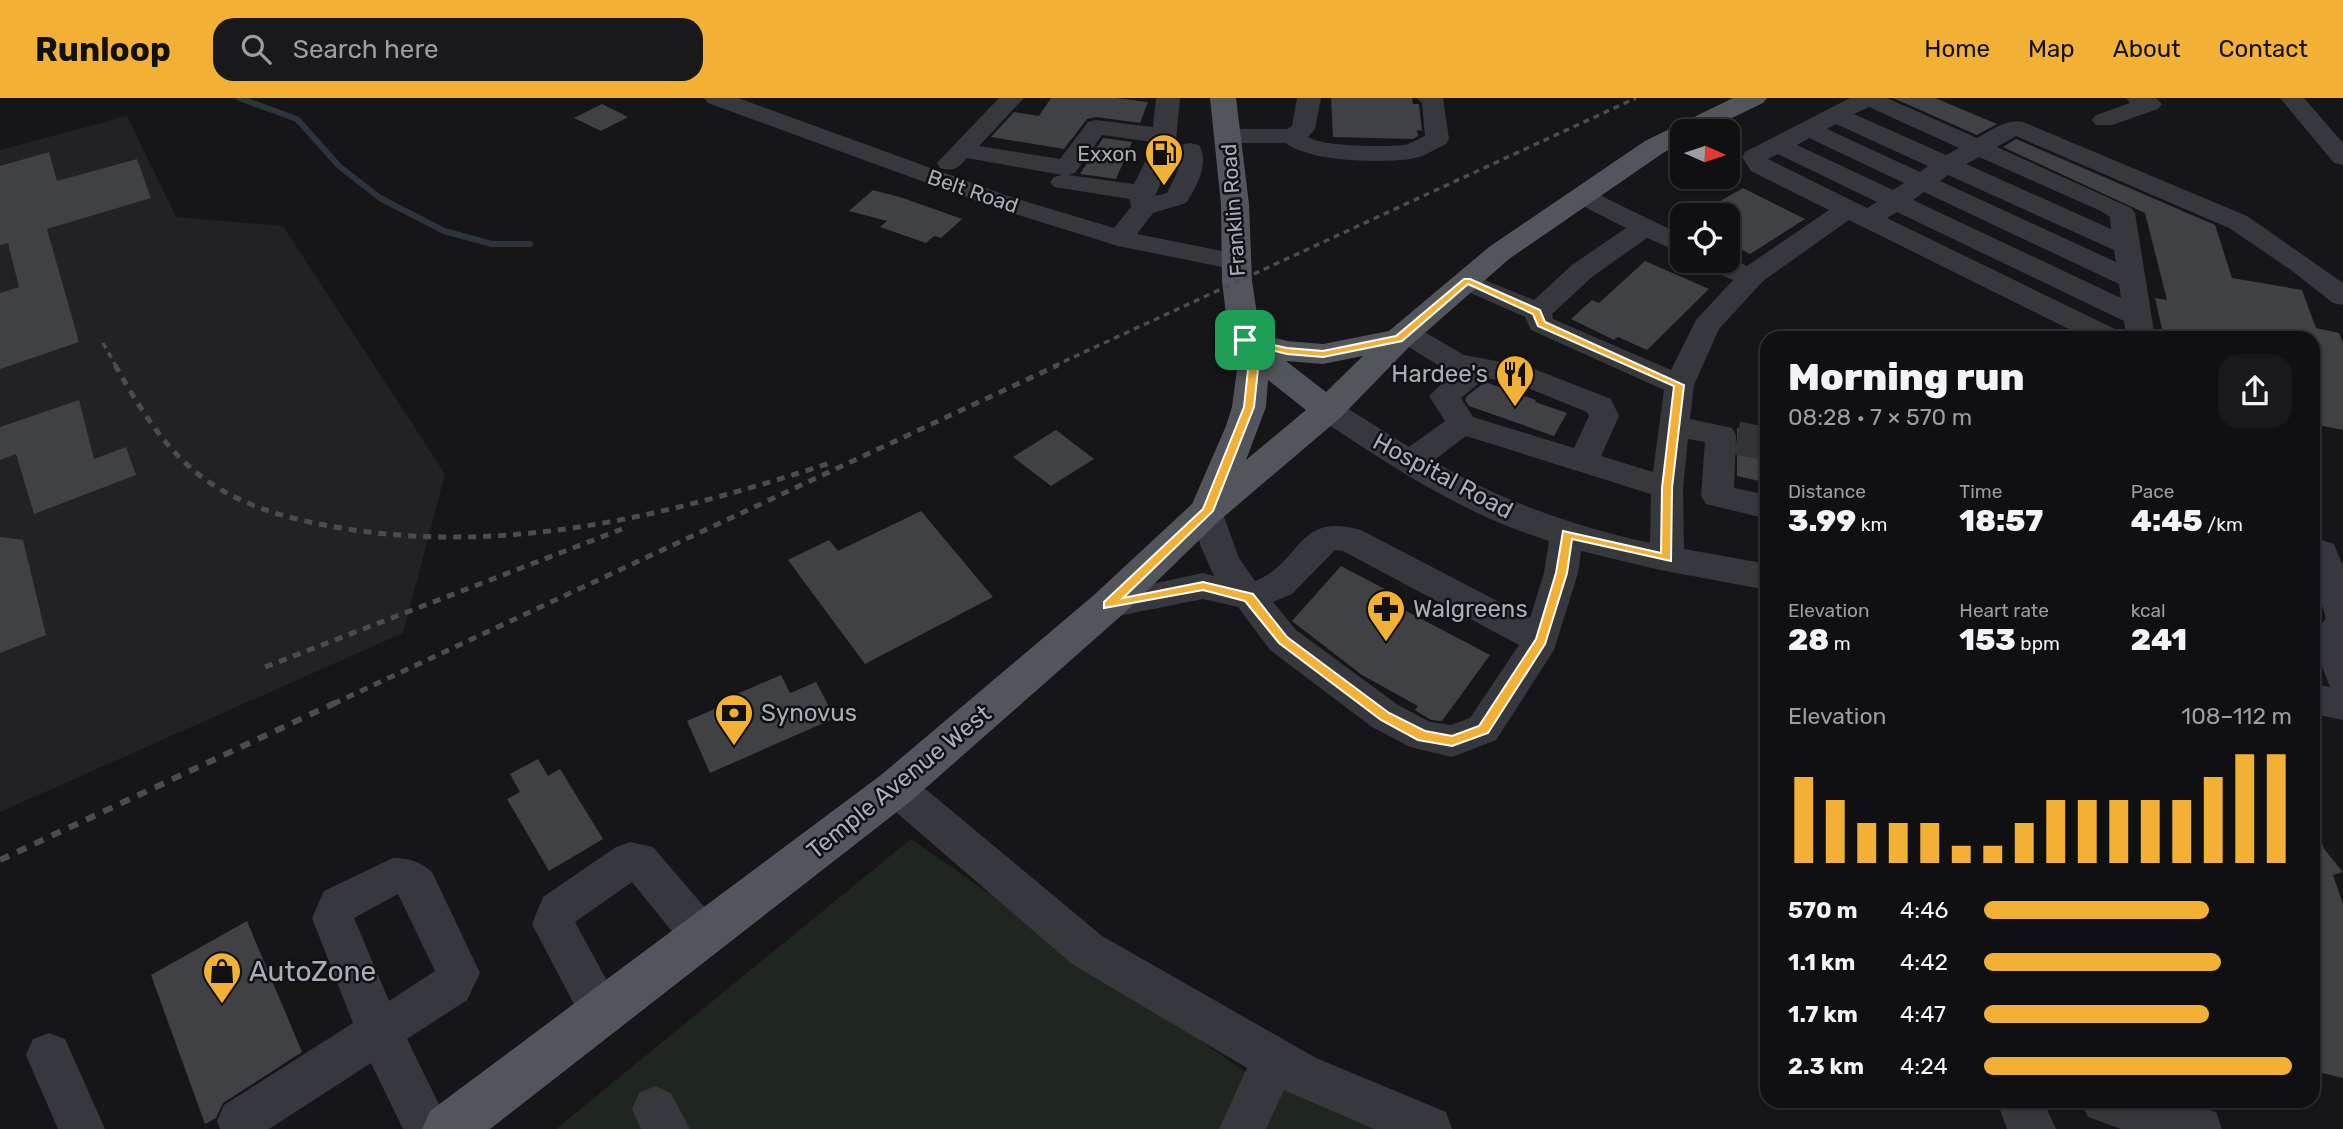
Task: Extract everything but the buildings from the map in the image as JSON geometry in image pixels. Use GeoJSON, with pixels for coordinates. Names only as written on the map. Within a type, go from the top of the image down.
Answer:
{"type":"FeatureCollection","features":[{"type":"Feature","properties":{"kind":"main road","name":"Franklin Road"},"geometry":{"type":"LineString","coordinates":[[1208,511],[1249,407],[1253,369],[1245,340],[1223,98]]}},
{"type":"Feature","properties":{"kind":"main road","name":"Temple Avenue West"},"geometry":{"type":"LineString","coordinates":[[1710,119],[1754,98]]}},
{"type":"Feature","properties":{"kind":"main road","name":"Temple Avenue West"},"geometry":{"type":"LineString","coordinates":[[453,1126],[897,788],[1108,605],[1208,511],[1328,410],[1406,333],[1499,253],[1654,146],[1670,138]]}},
{"type":"Feature","properties":{"kind":"main road"},"geometry":{"type":"LineString","coordinates":[[1245,340],[1287,351],[1323,354],[1406,333]]}},
{"type":"Feature","properties":{"kind":"main road"},"geometry":{"type":"LineString","coordinates":[[1245,340],[1286,379],[1328,410]]}},
{"type":"Feature","properties":{"kind":"street","name":"Belt Road"},"geometry":{"type":"LineString","coordinates":[[716,98],[1035,212],[1120,238],[1237,262]]}},
{"type":"Feature","properties":{"kind":"street"},"geometry":{"type":"LineString","coordinates":[[934,178],[1012,98]]}},
{"type":"Feature","properties":{"kind":"street"},"geometry":{"type":"LineString","coordinates":[[1120,238],[1143,201],[1163,143],[1168,98]]}},
{"type":"Feature","properties":{"kind":"street"},"geometry":{"type":"LineString","coordinates":[[1035,212],[1096,127],[1190,150],[1292,136],[1303,129],[1309,98]]}},
{"type":"Feature","properties":{"kind":"street"},"geometry":{"type":"LineString","coordinates":[[1292,136],[1302,144],[1322,151],[1410,152],[1437,139],[1433,100],[1429,98]]}},
{"type":"Feature","properties":{"kind":"street"},"geometry":{"type":"LineString","coordinates":[[2097,331],[1760,166],[1754,157],[1868,98],[2110,206],[2122,214],[2140,327]]}},
{"type":"Feature","properties":{"kind":"street"},"geometry":{"type":"LineString","coordinates":[[2104,120],[2150,104],[2138,98]]}},
{"type":"Feature","properties":{"kind":"street"},"geometry":{"type":"LineString","coordinates":[[2292,98],[2332,131],[2343,158]]}},
{"type":"Feature","properties":{"kind":"street"},"geometry":{"type":"LineString","coordinates":[[1836,115],[2127,246]]}},
{"type":"Feature","properties":{"kind":"street"},"geometry":{"type":"LineString","coordinates":[[1667,558],[1667,488],[1679,385],[1706,326],[1750,278],[1858,214],[1895,201],[1946,165],[2015,127],[2238,222],[2301,264],[2343,297]]}},
{"type":"Feature","properties":{"kind":"street"},"geometry":{"type":"LineString","coordinates":[[1808,129],[2133,280]]}},
{"type":"Feature","properties":{"kind":"street"},"geometry":{"type":"LineString","coordinates":[[1778,145],[1895,201],[2140,327]]}},
{"type":"Feature","properties":{"kind":"street"},"geometry":{"type":"LineString","coordinates":[[961,150],[1064,175],[1143,201],[1177,198],[1190,170],[1190,150]]}},
{"type":"Feature","properties":{"kind":"street"},"geometry":{"type":"LineString","coordinates":[[1582,196],[1670,239]]}},
{"type":"Feature","properties":{"kind":"street"},"geometry":{"type":"LineString","coordinates":[[1536,312],[1582,271],[1645,227]]}},
{"type":"Feature","properties":{"kind":"street"},"geometry":{"type":"LineString","coordinates":[[1739,273],[1750,278]]}},
{"type":"Feature","properties":{"kind":"street"},"geometry":{"type":"LineString","coordinates":[[1467,281],[1536,312],[1541,324],[1679,385]]}},
{"type":"Feature","properties":{"kind":"street"},"geometry":{"type":"LineString","coordinates":[[1406,333],[1456,363],[1519,374],[1600,406],[1605,416],[1582,463]]}},
{"type":"Feature","properties":{"kind":"street"},"geometry":{"type":"LineString","coordinates":[[1479,367],[1444,396],[1462,424],[1667,488]]}},
{"type":"Feature","properties":{"kind":"street","name":"Hospital Road"},"geometry":{"type":"LineString","coordinates":[[1328,410],[1409,463],[1485,503],[1567,534],[1667,558],[1760,575]]}},
{"type":"Feature","properties":{"kind":"street"},"geometry":{"type":"LineString","coordinates":[[1409,463],[1462,424]]}},
{"type":"Feature","properties":{"kind":"street"},"geometry":{"type":"LineString","coordinates":[[1674,426],[1729,436],[1717,496],[1760,505]]}},
{"type":"Feature","properties":{"kind":"street"},"geometry":{"type":"LineString","coordinates":[[1208,511],[1231,580],[1249,597],[1283,640],[1385,716],[1423,736],[1452,741],[1483,729],[1541,640],[1562,573],[1567,534]]}},
{"type":"Feature","properties":{"kind":"street"},"geometry":{"type":"LineString","coordinates":[[1108,605],[1203,586],[1249,597],[1280,585],[1326,537],[1349,540],[1541,640]]}},
{"type":"Feature","properties":{"kind":"street"},"geometry":{"type":"LineString","coordinates":[[2320,552],[2343,620],[2329,638],[2343,678]]}},
{"type":"Feature","properties":{"kind":"street"},"geometry":{"type":"LineString","coordinates":[[2320,700],[2343,705]]}},
{"type":"Feature","properties":{"kind":"street"},"geometry":{"type":"LineString","coordinates":[[897,788],[1087,950],[1300,1074],[1429,1129]]}},
{"type":"Feature","properties":{"kind":"street"},"geometry":{"type":"LineString","coordinates":[[603,1014],[553,924],[558,910],[630,860],[639,860],[703,937]]}},
{"type":"Feature","properties":{"kind":"street"},"geometry":{"type":"LineString","coordinates":[[240,1121],[379,1031],[453,1126]]}},
{"type":"Feature","properties":{"kind":"street"},"geometry":{"type":"LineString","coordinates":[[48,1055],[82,1129]]}},
{"type":"Feature","properties":{"kind":"street"},"geometry":{"type":"LineString","coordinates":[[1242,1129],[1275,1060]]}},
{"type":"Feature","properties":{"kind":"street"},"geometry":{"type":"LineString","coordinates":[[2022,1108],[2033,1129]]}},
{"type":"Feature","properties":{"kind":"street"},"geometry":{"type":"LineString","coordinates":[[2128,1108],[2199,1129]]}},
{"type":"Feature","properties":{"kind":"shaded area"},"geometry":{"type":"Polygon","coordinates":[[[127,116],[176,217],[283,226],[445,474],[403,633],[0,812],[0,150],[127,116]]]}},
{"type":"Feature","properties":{"kind":"shaded area"},"geometry":{"type":"Polygon","coordinates":[[[911,839],[1244,1071],[1376,1129],[556,1129],[911,839]]]}},
{"type":"Feature","properties":{"kind":"waterway"},"geometry":{"type":"LineString","coordinates":[[239,98],[297,119],[339,166],[380,198],[444,231],[492,244],[530,244]]}},
{"type":"Feature","properties":{"kind":"tunnel"},"geometry":{"type":"LineString","coordinates":[[1737,438],[1760,442]]}},
{"type":"Feature","properties":{"kind":"railway"},"geometry":{"type":"LineString","coordinates":[[1054,366],[1636,98]]}},
{"type":"Feature","properties":{"kind":"railway"},"geometry":{"type":"LineString","coordinates":[[103,343],[116,366]]}},
{"type":"Feature","properties":{"kind":"railway"},"geometry":{"type":"LineString","coordinates":[[115,365],[164,440],[202,477],[234,496],[268,511],[341,528],[403,535],[465,537],[588,526],[710,499],[830,463]]}},
{"type":"Feature","properties":{"kind":"railway"},"geometry":{"type":"LineString","coordinates":[[333,704],[1058,365]]}},
{"type":"Feature","properties":{"kind":"railway"},"geometry":{"type":"LineString","coordinates":[[265,667],[622,529]]}},
{"type":"Feature","properties":{"kind":"railway"},"geometry":{"type":"LineString","coordinates":[[0,860],[337,702]]}},
{"type":"Feature","properties":{"kind":"place","name":"Exxon"},"geometry":{"type":"Point","coordinates":[1164,187]}},
{"type":"Feature","properties":{"kind":"place","name":"Hardee's"},"geometry":{"type":"Point","coordinates":[1515,408]}},
{"type":"Feature","properties":{"kind":"place","name":"Walgreens"},"geometry":{"type":"Point","coordinates":[1386,643]}},
{"type":"Feature","properties":{"kind":"place","name":"Synovus"},"geometry":{"type":"Point","coordinates":[734,747]}},
{"type":"Feature","properties":{"kind":"place","name":"AutoZone"},"geometry":{"type":"Point","coordinates":[222,1005]}},
{"type":"Feature","properties":{"kind":"route"},"geometry":{"type":"LineString","coordinates":[[1467,281],[1536,312],[1541,324],[1679,385],[1667,488],[1667,558],[1567,534],[1562,573],[1541,640],[1533,655],[1483,729],[1452,741],[1423,736],[1385,716],[1283,640],[1249,597],[1203,586],[1108,605],[1208,511],[1249,407],[1253,369],[1245,340],[1287,351],[1323,354],[1399,338],[1467,281]]}}]}
